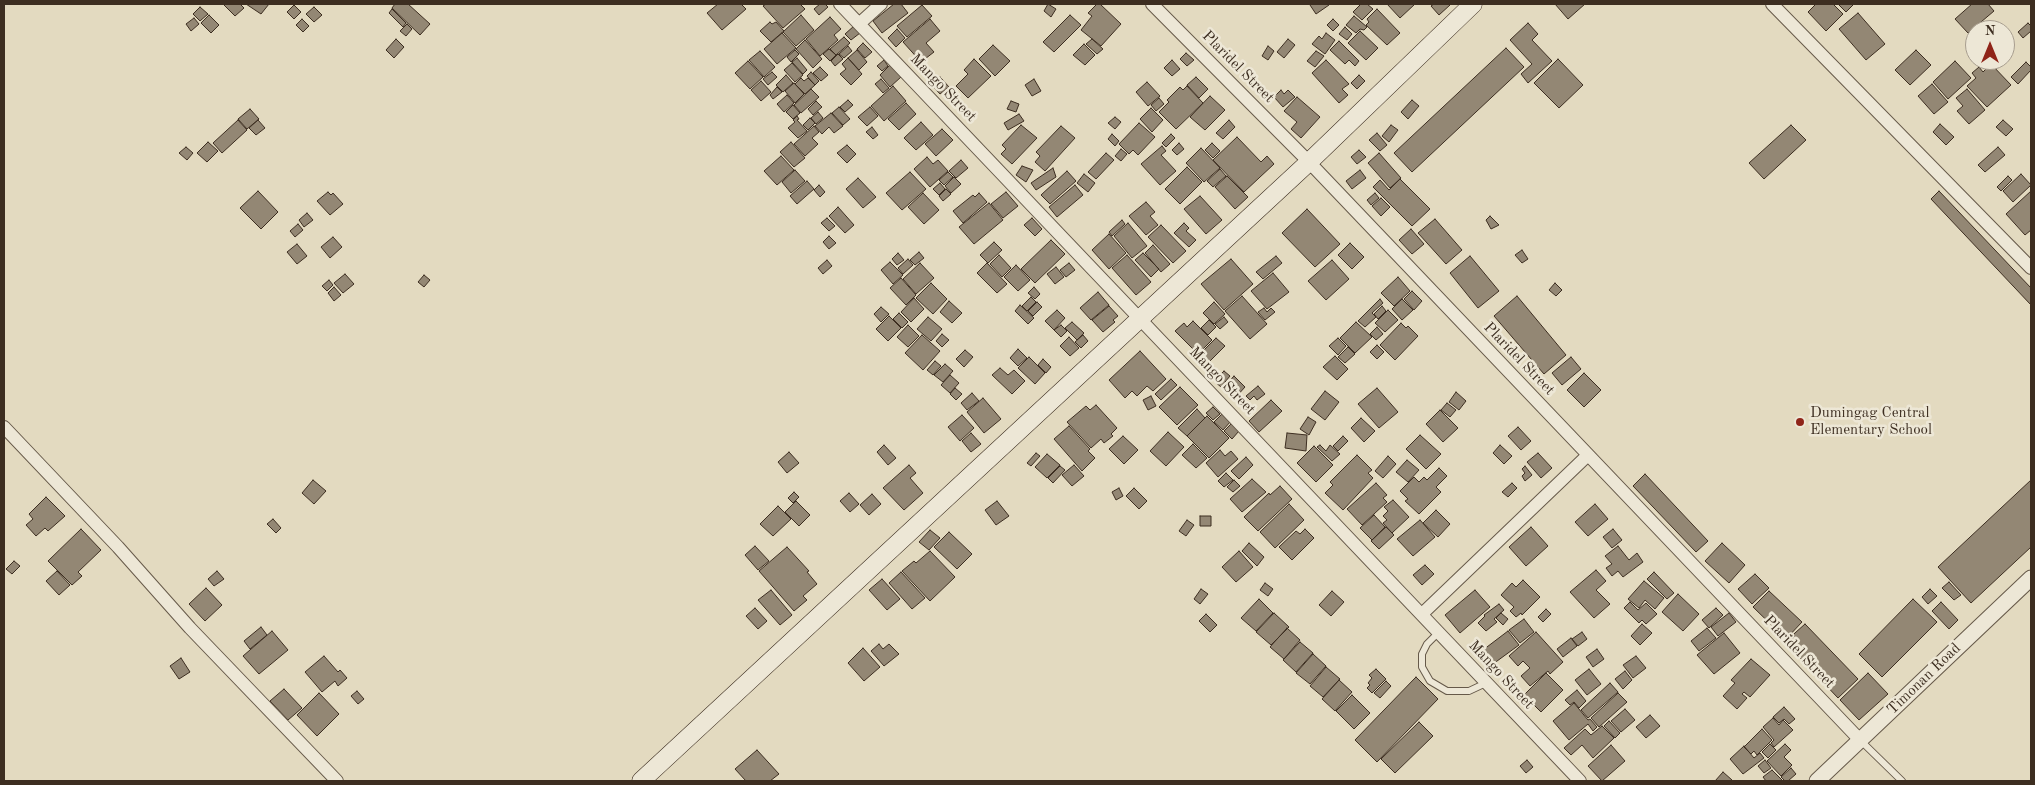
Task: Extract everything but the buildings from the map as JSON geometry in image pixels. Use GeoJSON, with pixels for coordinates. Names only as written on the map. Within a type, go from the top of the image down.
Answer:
{"type":"FeatureCollection","features":[{"type":"Feature","properties":{"kind":"main road"},"geometry":{"type":"LineString","coordinates":[[641,781],[1309,162],[1471,5]]}},
{"type":"Feature","properties":{"kind":"street","name":"Mango Street"},"geometry":{"type":"LineString","coordinates":[[840,4],[1580,781]]}},
{"type":"Feature","properties":{"kind":"street"},"geometry":{"type":"LineString","coordinates":[[859,24],[881,4]]}},
{"type":"Feature","properties":{"kind":"street","name":"Plaridel Street"},"geometry":{"type":"LineString","coordinates":[[1152,4],[1309,162],[1860,740]]}},
{"type":"Feature","properties":{"kind":"street"},"geometry":{"type":"LineString","coordinates":[[1772,4],[2031,268]]}},
{"type":"Feature","properties":{"kind":"street"},"geometry":{"type":"LineString","coordinates":[[4,427],[118,547],[190,628],[337,781]]}},
{"type":"Feature","properties":{"kind":"street"},"geometry":{"type":"LineString","coordinates":[[1422,614],[1588,454]]}},
{"type":"Feature","properties":{"kind":"street","name":"Timonan Road"},"geometry":{"type":"LineString","coordinates":[[1817,781],[2031,578]]}},
{"type":"Feature","properties":{"kind":"lane"},"geometry":{"type":"LineString","coordinates":[[1439,632],[1427,644],[1422,654],[1422,667],[1430,681],[1448,691],[1469,691],[1486,683]]}},
{"type":"Feature","properties":{"kind":"lane"},"geometry":{"type":"LineString","coordinates":[[1860,740],[1902,781]]}},
{"type":"Feature","properties":{"kind":"place","name":"Dumingag Central Elementary School"},"geometry":{"type":"Point","coordinates":[1800,422]}}]}
